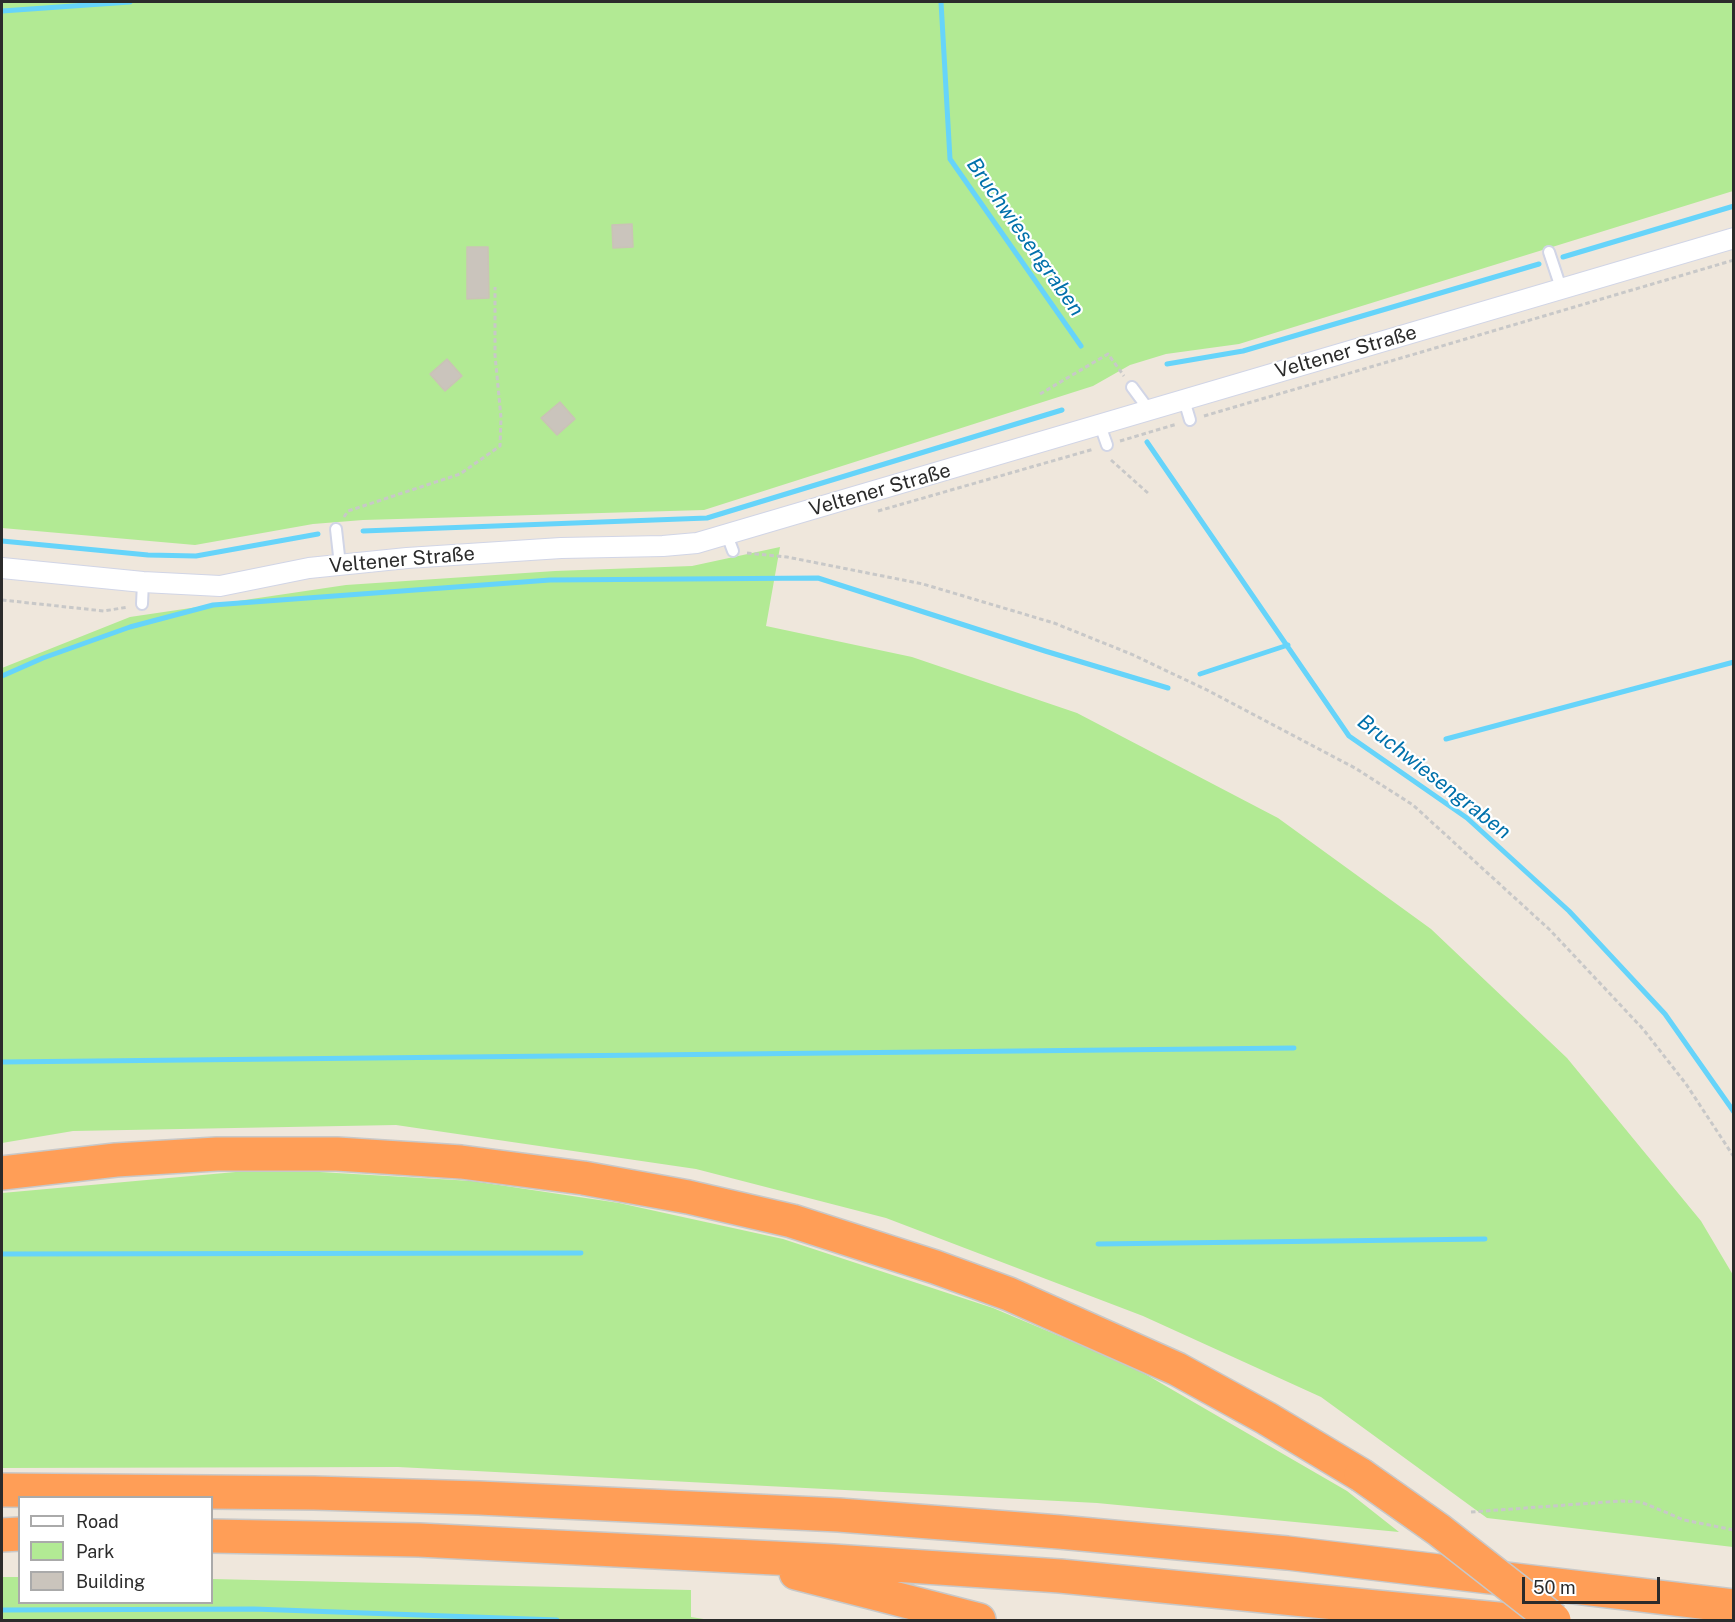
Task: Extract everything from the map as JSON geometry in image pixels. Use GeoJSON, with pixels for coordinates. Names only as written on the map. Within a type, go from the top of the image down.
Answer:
{"type":"FeatureCollection","features":[{"type":"Feature","properties":{"kind":"highway"},"geometry":{"type":"LineString","coordinates":[[2,1173],[116,1160],[217,1154],[337,1154],[472,1164],[583,1178],[688,1197],[802,1224],[935,1267],[1009,1294],[1177,1369],[1266,1418],[1361,1475],[1439,1530],[1554,1620]]}},
{"type":"Feature","properties":{"kind":"highway"},"geometry":{"type":"LineString","coordinates":[[2,1490],[290,1492],[479,1497],[851,1516],[1287,1553],[1734,1606]]}},
{"type":"Feature","properties":{"kind":"highway"},"geometry":{"type":"LineString","coordinates":[[2,1534],[18,1534]]}},
{"type":"Feature","properties":{"kind":"highway"},"geometry":{"type":"LineString","coordinates":[[213,1536],[419,1540],[722,1554],[1060,1576],[1508,1620]]}},
{"type":"Feature","properties":{"kind":"highway"},"geometry":{"type":"LineString","coordinates":[[722,1554],[979,1620]]}},
{"type":"Feature","properties":{"kind":"street","name":"Veltener Straße"},"geometry":{"type":"LineString","coordinates":[[2,568],[143,582],[220,586],[309,568],[406,558],[561,548],[730,543],[1149,410],[1734,238]]}},
{"type":"Feature","properties":{"kind":"lane"},"geometry":{"type":"LineString","coordinates":[[1549,252],[1561,288]]}},
{"type":"Feature","properties":{"kind":"lane"},"geometry":{"type":"LineString","coordinates":[[1132,387],[1149,410]]}},
{"type":"Feature","properties":{"kind":"lane"},"geometry":{"type":"LineString","coordinates":[[1184,400],[1190,420]]}},
{"type":"Feature","properties":{"kind":"lane"},"geometry":{"type":"LineString","coordinates":[[1100,425],[1107,445]]}},
{"type":"Feature","properties":{"kind":"lane"},"geometry":{"type":"LineString","coordinates":[[336,529],[340,565]]}},
{"type":"Feature","properties":{"kind":"lane"},"geometry":{"type":"LineString","coordinates":[[142,604],[143,582]]}},
{"type":"Feature","properties":{"kind":"path"},"geometry":{"type":"LineString","coordinates":[[336,529],[348,511],[460,474],[500,446],[501,418],[495,355],[495,287]]}},
{"type":"Feature","properties":{"kind":"path"},"geometry":{"type":"LineString","coordinates":[[1040,394],[1108,354],[1132,387]]}},
{"type":"Feature","properties":{"kind":"path"},"geometry":{"type":"LineString","coordinates":[[1112,460],[1149,494]]}},
{"type":"Feature","properties":{"kind":"path"},"geometry":{"type":"LineString","coordinates":[[730,543],[787,557],[923,584],[1054,623],[1131,654],[1207,690],[1355,768],[1413,805],[1550,930],[1643,1029],[1686,1084],[1734,1157]]}},
{"type":"Feature","properties":{"kind":"path"},"geometry":{"type":"LineString","coordinates":[[1471,1512],[1621,1501],[1641,1502],[1684,1520],[1734,1530]]}},
{"type":"Feature","properties":{"kind":"green space"},"geometry":{"type":"Polygon","coordinates":[[[2,2],[1733,2],[1733,191],[1239,344],[1166,354],[1130,365],[1093,386],[704,510],[363,520],[313,524],[195,545],[2,528],[2,2]]]}},
{"type":"Feature","properties":{"kind":"green space"},"geometry":{"type":"Polygon","coordinates":[[[780,547],[766,626],[912,657],[1077,713],[1278,818],[1431,929],[1567,1058],[1701,1221],[1733,1275],[1733,1547],[1487,1518],[1321,1397],[1143,1316],[886,1218],[696,1169],[396,1125],[73,1131],[2,1143],[2,668],[130,617],[346,585],[555,571],[692,566],[780,547]]]}},
{"type":"Feature","properties":{"kind":"green space"},"geometry":{"type":"Polygon","coordinates":[[[269,1169],[472,1181],[619,1203],[783,1239],[993,1308],[1133,1367],[1347,1491],[1399,1532],[1097,1503],[398,1467],[2,1468],[2,1193],[269,1169]]]}},
{"type":"Feature","properties":{"kind":"green space"},"geometry":{"type":"Polygon","coordinates":[[[2,1577],[18,1577],[18,1604],[213,1604],[213,1579],[691,1590],[691,1617],[710,1620],[2,1620],[2,1577]]]}},
{"type":"Feature","properties":{"kind":"building"},"geometry":{"type":"Polygon","coordinates":[[[632,224],[633,247],[613,248],[612,225],[632,224]]]}},
{"type":"Feature","properties":{"kind":"building"},"geometry":{"type":"Polygon","coordinates":[[[467,247],[488,247],[489,298],[467,299],[467,247]]]}},
{"type":"Feature","properties":{"kind":"building"},"geometry":{"type":"Polygon","coordinates":[[[447,359],[462,376],[445,391],[430,374],[447,359]]]}},
{"type":"Feature","properties":{"kind":"building"},"geometry":{"type":"Polygon","coordinates":[[[560,402],[575,419],[557,435],[541,418],[560,402]]]}},
{"type":"Feature","properties":{"kind":"waterway"},"geometry":{"type":"LineString","coordinates":[[2,11],[130,2]]}},
{"type":"Feature","properties":{"kind":"waterway","name":"Bruchwiesengraben"},"geometry":{"type":"LineString","coordinates":[[941,2],[950,159],[1081,346]]}},
{"type":"Feature","properties":{"kind":"waterway"},"geometry":{"type":"LineString","coordinates":[[1563,257],[1734,206]]}},
{"type":"Feature","properties":{"kind":"waterway"},"geometry":{"type":"LineString","coordinates":[[1167,364],[1243,351],[1539,264]]}},
{"type":"Feature","properties":{"kind":"waterway"},"geometry":{"type":"LineString","coordinates":[[363,531],[707,518],[1062,410]]}},
{"type":"Feature","properties":{"kind":"waterway","name":"Bruchwiesengraben"},"geometry":{"type":"LineString","coordinates":[[1147,442],[1349,736],[1467,818],[1569,911],[1665,1014],[1734,1112]]}},
{"type":"Feature","properties":{"kind":"waterway"},"geometry":{"type":"LineString","coordinates":[[2,541],[148,555],[196,556],[318,534]]}},
{"type":"Feature","properties":{"kind":"waterway"},"geometry":{"type":"LineString","coordinates":[[2,676],[43,658],[130,627],[213,605],[550,580],[818,578],[1168,688]]}},
{"type":"Feature","properties":{"kind":"waterway"},"geometry":{"type":"LineString","coordinates":[[1200,674],[1288,645]]}},
{"type":"Feature","properties":{"kind":"waterway"},"geometry":{"type":"LineString","coordinates":[[1446,739],[1734,662]]}},
{"type":"Feature","properties":{"kind":"waterway"},"geometry":{"type":"LineString","coordinates":[[2,1062],[1294,1048]]}},
{"type":"Feature","properties":{"kind":"waterway"},"geometry":{"type":"LineString","coordinates":[[1098,1244],[1485,1239]]}},
{"type":"Feature","properties":{"kind":"waterway"},"geometry":{"type":"LineString","coordinates":[[2,1254],[581,1253]]}},
{"type":"Feature","properties":{"kind":"waterway"},"geometry":{"type":"LineString","coordinates":[[2,1610],[254,1609],[557,1620]]}}]}
